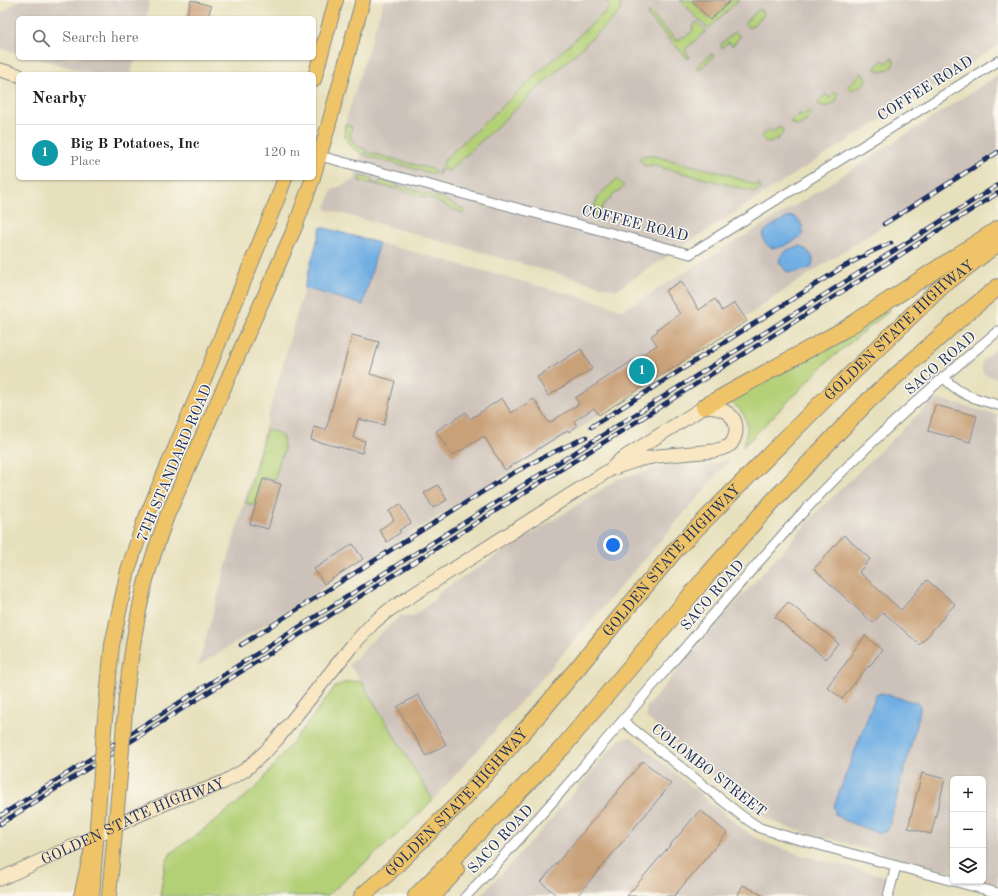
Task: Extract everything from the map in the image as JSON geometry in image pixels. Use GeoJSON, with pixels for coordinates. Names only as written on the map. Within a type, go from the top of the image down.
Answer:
{"type":"FeatureCollection","features":[{"type":"Feature","properties":{"kind":"highway"},"geometry":{"type":"LineString","coordinates":[[704,407],[845,329],[998,229]]}},
{"type":"Feature","properties":{"kind":"highway","name":"GOLDEN STATE HIGHWAY"},"geometry":{"type":"LineString","coordinates":[[362,896],[386,875],[465,797],[541,712],[677,548],[819,405],[936,292],[998,243]]}},
{"type":"Feature","properties":{"kind":"highway","name":"GOLDEN STATE HIGHWAY"},"geometry":{"type":"LineString","coordinates":[[416,896],[563,747],[705,578],[772,502],[868,401],[963,316],[998,287]]}},
{"type":"Feature","properties":{"kind":"highway"},"geometry":{"type":"LineString","coordinates":[[433,896],[563,747]]}},
{"type":"Feature","properties":{"kind":"highway"},"geometry":{"type":"LineString","coordinates":[[82,896],[96,836]]}},
{"type":"Feature","properties":{"kind":"main road"},"geometry":{"type":"LineString","coordinates":[[316,73],[336,0]]}},
{"type":"Feature","properties":{"kind":"main road"},"geometry":{"type":"LineString","coordinates":[[317,155],[363,0]]}},
{"type":"Feature","properties":{"kind":"main road"},"geometry":{"type":"LineString","coordinates":[[0,70],[16,74]]}},
{"type":"Feature","properties":{"kind":"main road","name":"7TH STANDARD ROAD"},"geometry":{"type":"LineString","coordinates":[[92,896],[105,710],[115,633],[128,570],[144,522],[205,377],[284,180]]}},
{"type":"Feature","properties":{"kind":"main road","name":"7TH STANDARD ROAD"},"geometry":{"type":"LineString","coordinates":[[109,896],[126,698],[132,649],[150,566],[167,516],[295,228],[312,180]]}},
{"type":"Feature","properties":{"kind":"main road","name":"GOLDEN STATE HIGHWAY"},"geometry":{"type":"LineString","coordinates":[[0,880],[178,798],[224,782],[245,770],[278,738],[350,647],[373,623],[389,610],[611,469],[620,460],[704,407],[717,408],[728,413],[736,424],[736,431],[731,444],[724,448],[714,451],[648,457],[611,469]]}},
{"type":"Feature","properties":{"kind":"street","name":"COFFEE ROAD"},"geometry":{"type":"LineString","coordinates":[[317,155],[690,254],[998,61]]}},
{"type":"Feature","properties":{"kind":"street","name":"SACO ROAD"},"geometry":{"type":"LineString","coordinates":[[466,896],[533,825],[624,721],[747,574],[797,520],[874,441],[943,377],[998,331]]}},
{"type":"Feature","properties":{"kind":"street"},"geometry":{"type":"LineString","coordinates":[[943,377],[958,391],[966,396],[998,405]]}},
{"type":"Feature","properties":{"kind":"street","name":"COLOMBO STREET"},"geometry":{"type":"LineString","coordinates":[[624,721],[742,816],[760,828],[950,880]]}},
{"type":"Feature","properties":{"kind":"street"},"geometry":{"type":"LineString","coordinates":[[888,896],[896,866]]}},
{"type":"Feature","properties":{"kind":"street","name":"COLOMBO STREET"},"geometry":{"type":"LineString","coordinates":[[964,884],[998,893]]}},
{"type":"Feature","properties":{"kind":"shaded area"},"geometry":{"type":"Polygon","coordinates":[[[20,0],[150,0],[146,16],[16,16],[16,52],[0,48],[0,14],[20,0]]]}},
{"type":"Feature","properties":{"kind":"shaded area"},"geometry":{"type":"Polygon","coordinates":[[[384,0],[998,0],[998,46],[763,194],[616,290],[325,209],[332,190],[355,179],[361,154],[348,144],[344,126],[384,0]]]}},
{"type":"Feature","properties":{"kind":"shaded area"},"geometry":{"type":"Polygon","coordinates":[[[43,60],[134,60],[132,72],[86,72],[43,60]]]}},
{"type":"Feature","properties":{"kind":"shaded area"},"geometry":{"type":"Polygon","coordinates":[[[998,75],[998,152],[836,256],[569,435],[198,666],[304,289],[363,305],[380,243],[599,302],[623,310],[804,200],[998,75]]]}},
{"type":"Feature","properties":{"kind":"shaded area"},"geometry":{"type":"Polygon","coordinates":[[[998,347],[998,379],[984,374],[982,370],[982,361],[998,347]]]}},
{"type":"Feature","properties":{"kind":"shaded area"},"geometry":{"type":"Polygon","coordinates":[[[942,400],[998,415],[998,885],[986,882],[986,776],[950,776],[950,872],[786,827],[767,818],[751,808],[647,718],[646,708],[722,618],[818,511],[932,401],[942,400]]]}},
{"type":"Feature","properties":{"kind":"shaded area"},"geometry":{"type":"Polygon","coordinates":[[[730,460],[541,679],[433,800],[361,681],[349,665],[369,644],[401,615],[412,617],[434,600],[438,593],[618,479],[671,465],[700,467],[730,460]]]}},
{"type":"Feature","properties":{"kind":"shaded area"},"geometry":{"type":"Polygon","coordinates":[[[631,737],[751,835],[767,843],[801,855],[889,877],[884,896],[480,896],[540,832],[620,739],[631,737]]]}},
{"type":"Feature","properties":{"kind":"green space"},"geometry":{"type":"Polygon","coordinates":[[[604,0],[617,0],[621,5],[620,12],[448,172],[445,168],[437,175],[446,158],[610,7],[604,0]]]}},
{"type":"Feature","properties":{"kind":"green space"},"geometry":{"type":"Polygon","coordinates":[[[680,0],[692,0],[710,19],[732,0],[739,0],[708,29],[680,0]]]}},
{"type":"Feature","properties":{"kind":"green space"},"geometry":{"type":"Polygon","coordinates":[[[758,10],[761,10],[764,15],[750,28],[745,24],[745,22],[758,10]]]}},
{"type":"Feature","properties":{"kind":"green space"},"geometry":{"type":"Polygon","coordinates":[[[650,13],[677,41],[682,36],[685,37],[693,30],[692,27],[697,22],[706,31],[685,50],[690,58],[687,58],[647,15],[650,13]]]}},
{"type":"Feature","properties":{"kind":"green space"},"geometry":{"type":"Polygon","coordinates":[[[735,32],[740,37],[732,46],[729,42],[721,47],[721,44],[735,32]]]}},
{"type":"Feature","properties":{"kind":"green space"},"geometry":{"type":"Polygon","coordinates":[[[713,54],[713,57],[701,68],[697,69],[697,66],[713,54]]]}},
{"type":"Feature","properties":{"kind":"green space"},"geometry":{"type":"Polygon","coordinates":[[[893,58],[894,63],[889,69],[882,72],[875,69],[875,67],[883,60],[886,63],[893,58]]]}},
{"type":"Feature","properties":{"kind":"green space"},"geometry":{"type":"Polygon","coordinates":[[[862,73],[866,79],[864,84],[854,90],[849,89],[848,86],[862,73]]]}},
{"type":"Feature","properties":{"kind":"green space"},"geometry":{"type":"Polygon","coordinates":[[[835,92],[838,95],[836,102],[827,107],[819,105],[818,102],[826,94],[829,98],[835,92]]]}},
{"type":"Feature","properties":{"kind":"green space"},"geometry":{"type":"Polygon","coordinates":[[[809,111],[812,116],[808,120],[798,126],[792,124],[791,121],[800,114],[803,116],[809,111]]]}},
{"type":"Feature","properties":{"kind":"green space"},"geometry":{"type":"Polygon","coordinates":[[[345,124],[352,127],[350,135],[356,146],[366,149],[364,155],[351,147],[348,143],[344,130],[345,124]]]}},
{"type":"Feature","properties":{"kind":"green space"},"geometry":{"type":"Polygon","coordinates":[[[779,127],[783,132],[779,138],[770,143],[766,142],[762,138],[762,136],[770,129],[773,132],[779,127]]]}},
{"type":"Feature","properties":{"kind":"green space"},"geometry":{"type":"Polygon","coordinates":[[[367,152],[435,170],[434,174],[366,156],[367,152]]]}},
{"type":"Feature","properties":{"kind":"green space"},"geometry":{"type":"Polygon","coordinates":[[[650,155],[727,174],[755,185],[759,184],[761,189],[755,192],[660,167],[651,165],[645,166],[639,159],[643,156],[650,155]]]}},
{"type":"Feature","properties":{"kind":"green space"},"geometry":{"type":"Polygon","coordinates":[[[360,176],[373,179],[372,183],[379,184],[380,180],[398,185],[397,189],[359,181],[360,176]]]}},
{"type":"Feature","properties":{"kind":"green space"},"geometry":{"type":"Polygon","coordinates":[[[617,179],[624,186],[604,204],[601,218],[598,221],[594,208],[598,197],[617,179]]]}},
{"type":"Feature","properties":{"kind":"green space"},"geometry":{"type":"Polygon","coordinates":[[[400,186],[441,198],[465,210],[463,214],[432,199],[399,190],[400,186]]]}},
{"type":"Feature","properties":{"kind":"green space"},"geometry":{"type":"Polygon","coordinates":[[[888,308],[889,311],[828,361],[743,447],[747,432],[746,420],[740,410],[728,400],[888,308]]]}},
{"type":"Feature","properties":{"kind":"green space"},"geometry":{"type":"Polygon","coordinates":[[[266,429],[282,436],[284,442],[283,446],[285,447],[283,456],[281,456],[275,480],[263,477],[256,503],[253,505],[246,503],[266,429]]]}},
{"type":"Feature","properties":{"kind":"green space"},"geometry":{"type":"Polygon","coordinates":[[[361,681],[433,800],[398,834],[327,896],[160,896],[165,864],[171,853],[211,824],[256,788],[335,687],[346,682],[361,681]]]}},
{"type":"Feature","properties":{"kind":"water"},"geometry":{"type":"Polygon","coordinates":[[[791,216],[797,218],[800,222],[803,234],[794,241],[782,247],[772,248],[766,244],[763,236],[766,230],[791,216]]]}},
{"type":"Feature","properties":{"kind":"water"},"geometry":{"type":"Polygon","coordinates":[[[321,227],[379,243],[363,305],[304,288],[321,227]]]}},
{"type":"Feature","properties":{"kind":"water"},"geometry":{"type":"Polygon","coordinates":[[[801,246],[812,257],[812,267],[806,270],[787,272],[779,262],[781,255],[790,249],[801,246]]]}},
{"type":"Feature","properties":{"kind":"water"},"geometry":{"type":"Polygon","coordinates":[[[881,693],[917,703],[920,706],[920,711],[888,830],[881,833],[843,820],[835,814],[834,806],[876,695],[881,693]]]}},
{"type":"Feature","properties":{"kind":"building"},"geometry":{"type":"Polygon","coordinates":[[[191,0],[211,6],[208,16],[187,16],[191,0]]]}},
{"type":"Feature","properties":{"kind":"building"},"geometry":{"type":"Polygon","coordinates":[[[692,0],[731,0],[710,20],[692,0]]]}},
{"type":"Feature","properties":{"kind":"building"},"geometry":{"type":"Polygon","coordinates":[[[681,281],[699,310],[715,299],[722,311],[735,303],[747,321],[599,415],[594,408],[574,421],[577,426],[569,432],[568,430],[505,470],[484,436],[452,456],[436,431],[466,412],[470,419],[502,398],[511,413],[534,399],[549,423],[579,404],[575,398],[657,345],[651,336],[658,331],[657,329],[680,314],[665,291],[681,281]]]}},
{"type":"Feature","properties":{"kind":"building"},"geometry":{"type":"Polygon","coordinates":[[[352,335],[379,342],[370,374],[395,381],[384,425],[358,419],[353,438],[365,441],[362,453],[311,440],[314,427],[326,430],[352,335]]]}},
{"type":"Feature","properties":{"kind":"building"},"geometry":{"type":"Polygon","coordinates":[[[581,349],[592,369],[548,396],[537,377],[581,349]]]}},
{"type":"Feature","properties":{"kind":"building"},"geometry":{"type":"Polygon","coordinates":[[[935,405],[977,416],[970,442],[928,431],[935,405]]]}},
{"type":"Feature","properties":{"kind":"building"},"geometry":{"type":"Polygon","coordinates":[[[263,479],[281,484],[268,529],[250,524],[263,479]]]}},
{"type":"Feature","properties":{"kind":"building"},"geometry":{"type":"Polygon","coordinates":[[[438,485],[447,500],[433,508],[424,493],[438,485]]]}},
{"type":"Feature","properties":{"kind":"building"},"geometry":{"type":"Polygon","coordinates":[[[400,504],[411,523],[399,530],[401,532],[387,542],[379,530],[394,520],[389,511],[400,504]]]}},
{"type":"Feature","properties":{"kind":"building"},"geometry":{"type":"Polygon","coordinates":[[[844,535],[870,559],[859,572],[901,610],[927,580],[955,604],[920,645],[883,612],[873,623],[814,569],[844,535]]]}},
{"type":"Feature","properties":{"kind":"building"},"geometry":{"type":"Polygon","coordinates":[[[353,544],[363,559],[324,584],[314,569],[353,544]]]}},
{"type":"Feature","properties":{"kind":"building"},"geometry":{"type":"Polygon","coordinates":[[[788,602],[838,643],[826,659],[775,617],[788,602]]]}},
{"type":"Feature","properties":{"kind":"building"},"geometry":{"type":"Polygon","coordinates":[[[865,636],[882,650],[842,699],[827,687],[865,636]]]}},
{"type":"Feature","properties":{"kind":"building"},"geometry":{"type":"Polygon","coordinates":[[[418,695],[446,744],[426,756],[397,707],[418,695]]]}},
{"type":"Feature","properties":{"kind":"building"},"geometry":{"type":"Polygon","coordinates":[[[643,761],[671,784],[577,896],[557,896],[541,882],[643,761]]]}},
{"type":"Feature","properties":{"kind":"building"},"geometry":{"type":"Polygon","coordinates":[[[922,773],[945,779],[931,834],[908,828],[922,773]]]}},
{"type":"Feature","properties":{"kind":"building"},"geometry":{"type":"Polygon","coordinates":[[[700,810],[727,833],[674,896],[627,896],[700,810]]]}},
{"type":"Feature","properties":{"kind":"building"},"geometry":{"type":"Polygon","coordinates":[[[743,885],[764,896],[737,896],[743,885]]]}},
{"type":"Feature","properties":{"kind":"railway"},"geometry":{"type":"LineString","coordinates":[[884,224],[998,152]]}},
{"type":"Feature","properties":{"kind":"railway"},"geometry":{"type":"LineString","coordinates":[[0,816],[998,185]]}},
{"type":"Feature","properties":{"kind":"railway"},"geometry":{"type":"LineString","coordinates":[[0,824],[998,193]]}},
{"type":"Feature","properties":{"kind":"railway"},"geometry":{"type":"LineString","coordinates":[[591,427],[843,267],[891,243]]}},
{"type":"Feature","properties":{"kind":"railway"},"geometry":{"type":"LineString","coordinates":[[241,645],[506,477],[543,457],[586,437]]}},
{"type":"Feature","properties":{"kind":"place","name":"Big B Potatoes, Inc"},"geometry":{"type":"Point","coordinates":[642,371]}}]}
